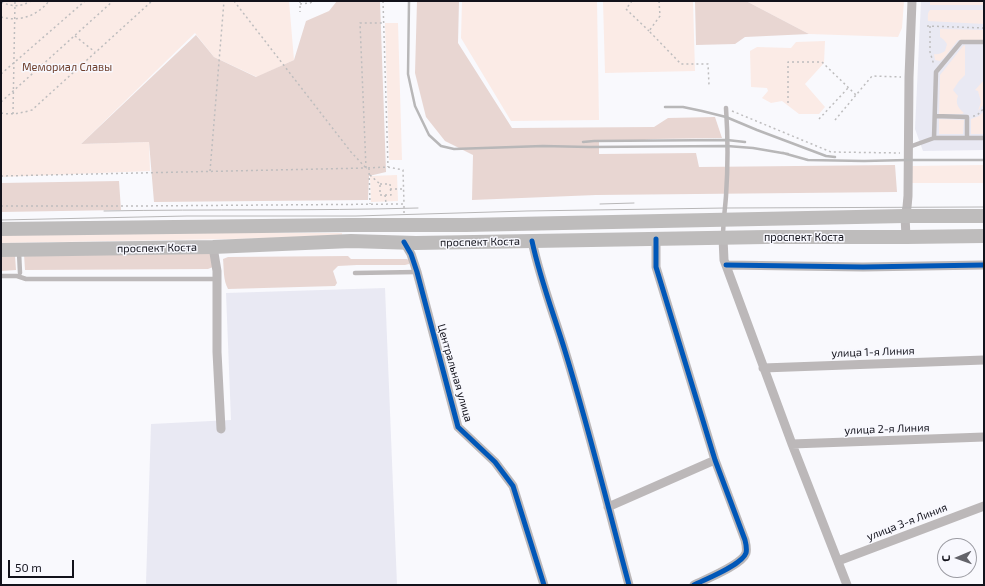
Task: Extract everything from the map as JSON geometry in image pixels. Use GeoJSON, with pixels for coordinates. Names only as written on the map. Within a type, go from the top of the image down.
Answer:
{"type":"FeatureCollection","features":[{"type":"Feature","properties":{"kind":"main road","name":"проспект Коста"},"geometry":{"type":"LineString","coordinates":[[1,229],[383,224],[466,225],[905,216],[984,216]]}},
{"type":"Feature","properties":{"kind":"main road"},"geometry":{"type":"LineString","coordinates":[[383,224],[383,242]]}},
{"type":"Feature","properties":{"kind":"main road","name":"проспект Коста"},"geometry":{"type":"LineString","coordinates":[[1,250],[213,247],[350,241],[532,241],[766,237],[984,236]]}},
{"type":"Feature","properties":{"kind":"street"},"geometry":{"type":"LineString","coordinates":[[906,237],[905,216],[908,196],[909,77],[912,1]]}},
{"type":"Feature","properties":{"kind":"street"},"geometry":{"type":"LineString","coordinates":[[723,238],[724,260],[763,368],[847,585]]}},
{"type":"Feature","properties":{"kind":"street"},"geometry":{"type":"LineString","coordinates":[[656,239],[656,268],[715,460],[745,540],[747,551],[743,559],[731,567],[694,585]]}},
{"type":"Feature","properties":{"kind":"street"},"geometry":{"type":"LineString","coordinates":[[532,241],[536,262],[565,351],[629,585]]}},
{"type":"Feature","properties":{"kind":"street","name":"Центральная улица"},"geometry":{"type":"LineString","coordinates":[[404,242],[411,254],[417,272],[458,427],[495,462],[513,486],[544,585]]}},
{"type":"Feature","properties":{"kind":"street"},"geometry":{"type":"LineString","coordinates":[[213,247],[217,271],[217,352],[221,429]]}},
{"type":"Feature","properties":{"kind":"street"},"geometry":{"type":"LineString","coordinates":[[726,265],[863,267],[984,265]]}},
{"type":"Feature","properties":{"kind":"street","name":"улица 1-я Линия"},"geometry":{"type":"LineString","coordinates":[[763,368],[984,360]]}},
{"type":"Feature","properties":{"kind":"street","name":"улица 2-я Линия"},"geometry":{"type":"LineString","coordinates":[[792,444],[984,437]]}},
{"type":"Feature","properties":{"kind":"street"},"geometry":{"type":"LineString","coordinates":[[608,507],[715,460]]}},
{"type":"Feature","properties":{"kind":"street","name":"улица 3-я Линия"},"geometry":{"type":"LineString","coordinates":[[838,561],[984,506]]}},
{"type":"Feature","properties":{"kind":"lane"},"geometry":{"type":"LineString","coordinates":[[934,138],[936,72],[960,42],[984,42]]}},
{"type":"Feature","properties":{"kind":"lane"},"geometry":{"type":"LineString","coordinates":[[723,238],[723,220],[726,196],[726,108]]}},
{"type":"Feature","properties":{"kind":"lane"},"geometry":{"type":"LineString","coordinates":[[935,116],[967,117],[967,138]]}},
{"type":"Feature","properties":{"kind":"lane"},"geometry":{"type":"LineString","coordinates":[[908,150],[934,138],[984,138]]}},
{"type":"Feature","properties":{"kind":"lane"},"geometry":{"type":"LineString","coordinates":[[19,250],[20,273]]}},
{"type":"Feature","properties":{"kind":"lane"},"geometry":{"type":"LineString","coordinates":[[356,273],[417,272]]}},
{"type":"Feature","properties":{"kind":"lane"},"geometry":{"type":"LineString","coordinates":[[1,276],[17,276],[26,279],[217,279]]}},
{"type":"Feature","properties":{"kind":"path"},"geometry":{"type":"LineString","coordinates":[[13,114],[15,1]]}},
{"type":"Feature","properties":{"kind":"path"},"geometry":{"type":"LineString","coordinates":[[1,2],[15,6],[24,5],[31,1]]}},
{"type":"Feature","properties":{"kind":"path"},"geometry":{"type":"LineString","coordinates":[[1,17],[8,19],[25,18],[35,14],[49,1]]}},
{"type":"Feature","properties":{"kind":"path"},"geometry":{"type":"LineString","coordinates":[[1,74],[85,1]]}},
{"type":"Feature","properties":{"kind":"path"},"geometry":{"type":"LineString","coordinates":[[1,102],[113,1]]}},
{"type":"Feature","properties":{"kind":"path"},"geometry":{"type":"LineString","coordinates":[[1,113],[13,114],[32,110],[152,1]]}},
{"type":"Feature","properties":{"kind":"path"},"geometry":{"type":"LineString","coordinates":[[210,171],[224,1]]}},
{"type":"Feature","properties":{"kind":"path"},"geometry":{"type":"LineString","coordinates":[[234,1],[351,152],[366,168]]}},
{"type":"Feature","properties":{"kind":"path"},"geometry":{"type":"LineString","coordinates":[[300,1],[300,12]]}},
{"type":"Feature","properties":{"kind":"path"},"geometry":{"type":"LineString","coordinates":[[300,4],[314,1]]}},
{"type":"Feature","properties":{"kind":"path"},"geometry":{"type":"LineString","coordinates":[[383,1],[388,167]]}},
{"type":"Feature","properties":{"kind":"path"},"geometry":{"type":"LineString","coordinates":[[632,1],[626,9],[681,64],[708,64],[709,86]]}},
{"type":"Feature","properties":{"kind":"path"},"geometry":{"type":"LineString","coordinates":[[649,31],[660,16],[659,1]]}},
{"type":"Feature","properties":{"kind":"path"},"geometry":{"type":"LineString","coordinates":[[366,168],[360,23],[383,24]]}},
{"type":"Feature","properties":{"kind":"path"},"geometry":{"type":"LineString","coordinates":[[927,26],[984,28]]}},
{"type":"Feature","properties":{"kind":"path"},"geometry":{"type":"LineString","coordinates":[[930,26],[930,52],[936,72]]}},
{"type":"Feature","properties":{"kind":"path"},"geometry":{"type":"LineString","coordinates":[[75,35],[95,52]]}},
{"type":"Feature","properties":{"kind":"path"},"geometry":{"type":"LineString","coordinates":[[788,103],[788,62],[822,62],[856,95]]}},
{"type":"Feature","properties":{"kind":"path"},"geometry":{"type":"LineString","coordinates":[[835,120],[872,76],[909,77]]}},
{"type":"Feature","properties":{"kind":"path"},"geometry":{"type":"LineString","coordinates":[[818,119],[849,88]]}},
{"type":"Feature","properties":{"kind":"path"},"geometry":{"type":"LineString","coordinates":[[726,108],[831,152],[908,150]]}},
{"type":"Feature","properties":{"kind":"path"},"geometry":{"type":"LineString","coordinates":[[967,117],[975,116],[984,108]]}},
{"type":"Feature","properties":{"kind":"path"},"geometry":{"type":"LineString","coordinates":[[1,176],[388,167],[403,170],[404,225]]}},
{"type":"Feature","properties":{"kind":"path"},"geometry":{"type":"LineString","coordinates":[[369,168],[370,204]]}},
{"type":"Feature","properties":{"kind":"path"},"geometry":{"type":"LineString","coordinates":[[369,174],[380,184],[390,184],[391,195],[380,195],[380,184]]}},
{"type":"Feature","properties":{"kind":"path"},"geometry":{"type":"LineString","coordinates":[[390,189],[404,189]]}},
{"type":"Feature","properties":{"kind":"path"},"geometry":{"type":"LineString","coordinates":[[385,195],[386,204]]}},
{"type":"Feature","properties":{"kind":"path"},"geometry":{"type":"LineString","coordinates":[[1,206],[404,204]]}},
{"type":"Feature","properties":{"kind":"shaded area"},"geometry":{"type":"Polygon","coordinates":[[[337,1],[380,1],[386,172],[369,176],[368,200],[154,202],[149,142],[81,144],[196,35],[214,57],[256,77],[294,60],[306,21],[329,11],[337,1]]]}},
{"type":"Feature","properties":{"kind":"shaded area"},"geometry":{"type":"Polygon","coordinates":[[[417,1],[459,1],[458,43],[512,128],[654,127],[668,118],[715,117],[722,138],[599,141],[599,154],[696,153],[699,167],[895,165],[897,192],[596,195],[472,200],[473,155],[445,141],[426,117],[415,73],[417,1]]]}},
{"type":"Feature","properties":{"kind":"shaded area"},"geometry":{"type":"Polygon","coordinates":[[[695,1],[746,1],[809,34],[745,37],[735,44],[696,45],[695,1]]]}},
{"type":"Feature","properties":{"kind":"shaded area"},"geometry":{"type":"Polygon","coordinates":[[[921,1],[984,1],[984,150],[923,151],[915,129],[921,1]]]}},
{"type":"Feature","properties":{"kind":"shaded area"},"geometry":{"type":"Polygon","coordinates":[[[119,181],[121,210],[1,212],[1,183],[119,181]]]}},
{"type":"Feature","properties":{"kind":"shaded area"},"geometry":{"type":"Polygon","coordinates":[[[211,252],[213,267],[208,269],[25,270],[24,254],[211,252]]]}},
{"type":"Feature","properties":{"kind":"shaded area"},"geometry":{"type":"Polygon","coordinates":[[[15,256],[16,270],[1,271],[1,257],[15,256]]]}},
{"type":"Feature","properties":{"kind":"shaded area"},"geometry":{"type":"Polygon","coordinates":[[[348,256],[351,259],[407,259],[410,261],[409,264],[405,265],[338,266],[333,271],[337,283],[335,286],[228,289],[224,278],[223,259],[228,257],[348,256]]]}},
{"type":"Feature","properties":{"kind":"shaded area"},"geometry":{"type":"Polygon","coordinates":[[[385,288],[397,585],[147,585],[151,424],[231,420],[226,293],[385,288]]]}},
{"type":"Feature","properties":{"kind":"green space","name":"Мемориал Славы"},"geometry":{"type":"Polygon","coordinates":[[[1,1],[289,1],[294,60],[257,77],[214,57],[195,33],[81,144],[149,142],[150,171],[1,177],[1,1]]]}},
{"type":"Feature","properties":{"kind":"green space"},"geometry":{"type":"Polygon","coordinates":[[[462,1],[597,1],[599,120],[511,121],[461,38],[462,1]]]}},
{"type":"Feature","properties":{"kind":"green space"},"geometry":{"type":"Polygon","coordinates":[[[603,1],[693,1],[695,71],[605,73],[603,1]]]}},
{"type":"Feature","properties":{"kind":"green space"},"geometry":{"type":"Polygon","coordinates":[[[746,1],[904,1],[902,28],[898,37],[809,34],[746,1]]]}},
{"type":"Feature","properties":{"kind":"green space"},"geometry":{"type":"Polygon","coordinates":[[[930,1],[984,1],[984,5],[930,5],[930,1]]]}},
{"type":"Feature","properties":{"kind":"green space"},"geometry":{"type":"Polygon","coordinates":[[[930,10],[984,10],[984,24],[928,21],[928,14],[930,10]]]}},
{"type":"Feature","properties":{"kind":"green space"},"geometry":{"type":"Polygon","coordinates":[[[385,23],[398,23],[402,160],[389,160],[385,23]]]}},
{"type":"Feature","properties":{"kind":"green space"},"geometry":{"type":"Polygon","coordinates":[[[940,29],[984,30],[984,40],[958,40],[944,58],[940,61],[935,60],[934,54],[945,51],[947,44],[940,37],[940,29]]]}},
{"type":"Feature","properties":{"kind":"green space"},"geometry":{"type":"Polygon","coordinates":[[[825,41],[824,63],[805,84],[825,107],[819,114],[799,114],[782,101],[771,103],[762,98],[768,91],[767,88],[751,87],[750,51],[757,47],[791,48],[796,42],[825,41]]]}},
{"type":"Feature","properties":{"kind":"green space"},"geometry":{"type":"Polygon","coordinates":[[[965,45],[965,75],[953,90],[958,96],[958,105],[964,113],[939,114],[940,75],[965,45]]]}},
{"type":"Feature","properties":{"kind":"green space"},"geometry":{"type":"Polygon","coordinates":[[[984,80],[984,104],[978,111],[981,102],[978,91],[975,90],[984,80]]]}},
{"type":"Feature","properties":{"kind":"green space"},"geometry":{"type":"Polygon","coordinates":[[[984,111],[984,134],[971,134],[971,119],[979,116],[984,111]]]}},
{"type":"Feature","properties":{"kind":"green space"},"geometry":{"type":"Polygon","coordinates":[[[939,119],[964,120],[963,134],[939,134],[939,119]]]}},
{"type":"Feature","properties":{"kind":"green space"},"geometry":{"type":"Polygon","coordinates":[[[984,165],[984,183],[912,183],[912,166],[984,165]]]}},
{"type":"Feature","properties":{"kind":"green space"},"geometry":{"type":"Polygon","coordinates":[[[397,175],[398,201],[371,202],[370,176],[397,175]]]}},
{"type":"Feature","properties":{"kind":"green space"},"geometry":{"type":"Polygon","coordinates":[[[1,233],[342,233],[342,237],[1,243],[1,233]]]}},
{"type":"Feature","properties":{"kind":"tram line"},"geometry":{"type":"LineString","coordinates":[[600,204],[634,203]]}},
{"type":"Feature","properties":{"kind":"tram line"},"geometry":{"type":"LineString","coordinates":[[1,220],[187,216],[356,216],[526,211],[725,208],[984,207]]}},
{"type":"Feature","properties":{"kind":"tram line"},"geometry":{"type":"LineString","coordinates":[[104,211],[418,208]]}},
{"type":"Feature","properties":{"kind":"railway"},"geometry":{"type":"LineString","coordinates":[[409,1],[408,74],[415,106],[429,135],[441,146],[454,149],[543,146],[727,146],[753,148],[788,154]]}},
{"type":"Feature","properties":{"kind":"railway"},"geometry":{"type":"LineString","coordinates":[[665,107],[683,107],[726,117],[826,156],[835,157]]}},
{"type":"Feature","properties":{"kind":"railway"},"geometry":{"type":"LineString","coordinates":[[583,142],[727,140],[745,142]]}},
{"type":"Feature","properties":{"kind":"railway"},"geometry":{"type":"LineString","coordinates":[[783,153],[808,160],[984,160]]}},
{"type":"Feature","properties":{"kind":"cycle path"},"geometry":{"type":"LineString","coordinates":[[656,239],[656,267],[715,460],[746,546],[746,553],[738,562],[694,585]]}},
{"type":"Feature","properties":{"kind":"cycle path"},"geometry":{"type":"LineString","coordinates":[[532,241],[543,283],[582,410],[629,585]]}},
{"type":"Feature","properties":{"kind":"cycle path"},"geometry":{"type":"LineString","coordinates":[[404,242],[411,254],[417,272],[458,427],[495,462],[513,486],[544,585]]}},
{"type":"Feature","properties":{"kind":"cycle path"},"geometry":{"type":"LineString","coordinates":[[726,265],[863,267],[984,265]]}}]}
